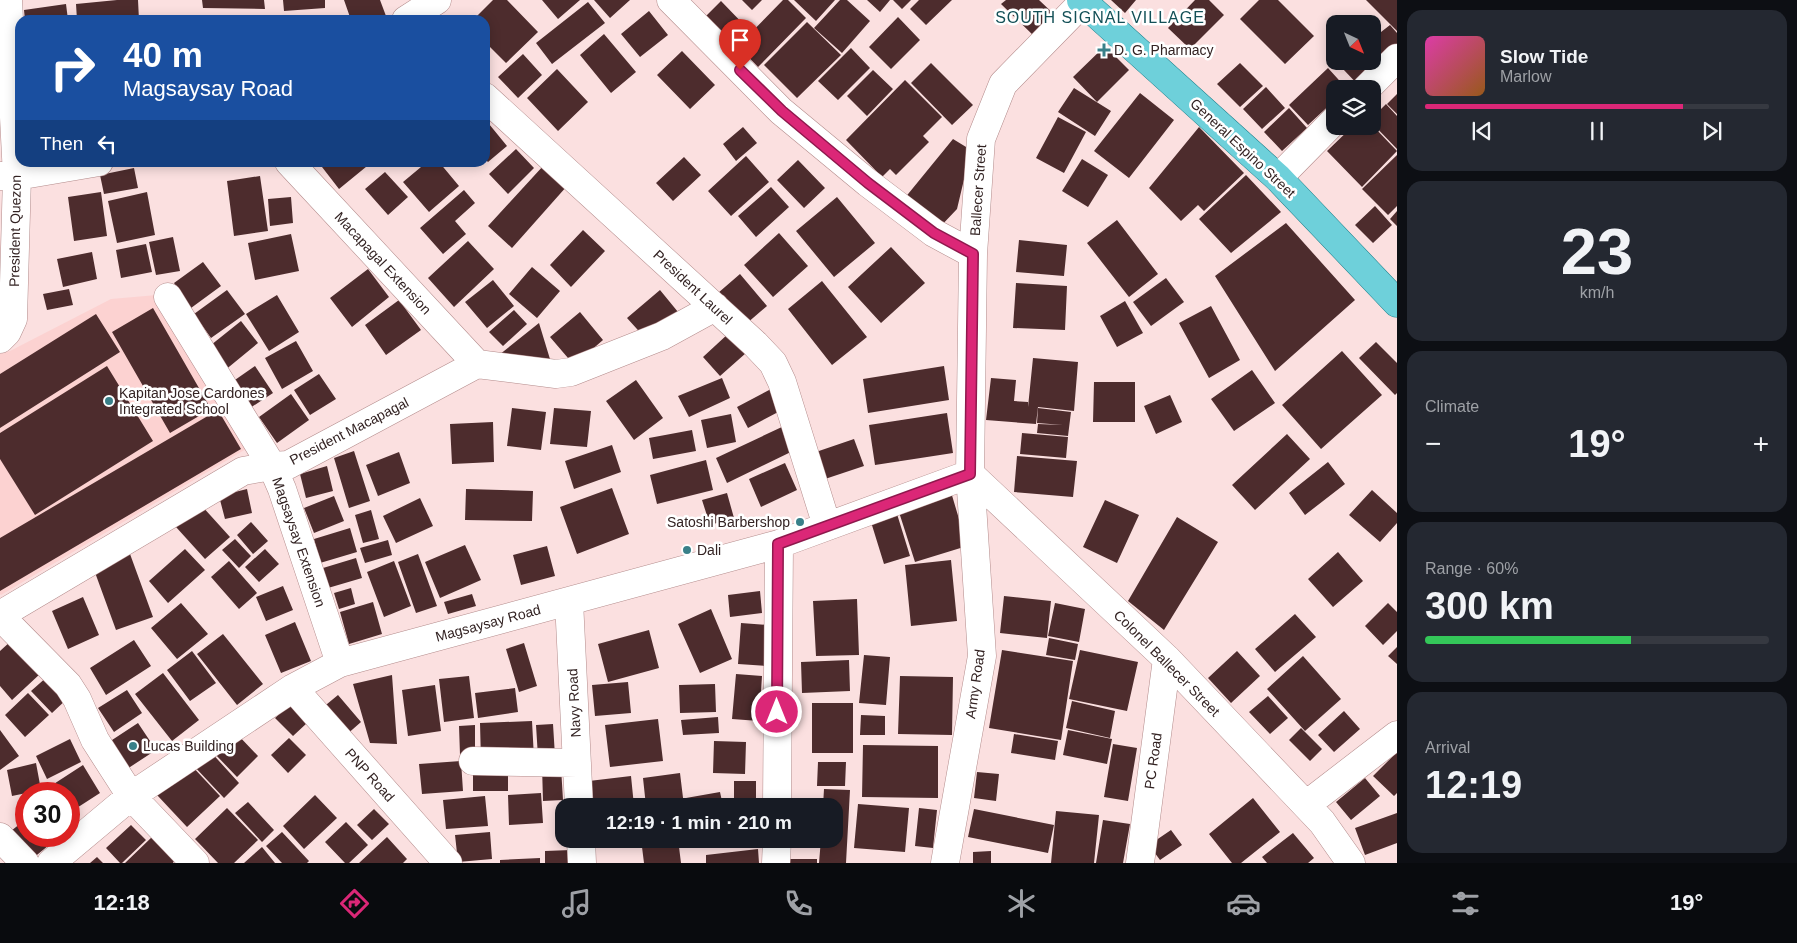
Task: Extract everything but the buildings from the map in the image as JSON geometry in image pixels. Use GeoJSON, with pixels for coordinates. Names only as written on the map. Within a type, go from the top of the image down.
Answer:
{"type":"FeatureCollection","features":[{"type":"Feature","properties":{"kind":"main road","name":"General Espino Street"},"geometry":{"type":"LineString","coordinates":[[1082,1],[1278,178],[1397,303]]}},
{"type":"Feature","properties":{"kind":"street","name":"President Quezon"},"geometry":{"type":"LineString","coordinates":[[0,339],[7,332],[13,319],[9,176],[8,0]]}},
{"type":"Feature","properties":{"kind":"street"},"geometry":{"type":"LineString","coordinates":[[414,15],[437,0]]}},
{"type":"Feature","properties":{"kind":"street"},"geometry":{"type":"LineString","coordinates":[[671,0],[782,111],[868,183],[934,233],[973,254]]}},
{"type":"Feature","properties":{"kind":"street","name":"Ballecer Street"},"geometry":{"type":"LineString","coordinates":[[970,474],[973,254],[981,140],[1003,84],[1082,1]]}},
{"type":"Feature","properties":{"kind":"street"},"geometry":{"type":"LineString","coordinates":[[1375,80],[1397,58]]}},
{"type":"Feature","properties":{"kind":"street","name":"President Laurel"},"geometry":{"type":"LineString","coordinates":[[490,102],[715,307],[773,363],[782,382],[827,526]]}},
{"type":"Feature","properties":{"kind":"street"},"geometry":{"type":"LineString","coordinates":[[1278,178],[1326,129]]}},
{"type":"Feature","properties":{"kind":"street"},"geometry":{"type":"LineString","coordinates":[[9,176],[67,167]]}},
{"type":"Feature","properties":{"kind":"street","name":"Macapagal Extension"},"geometry":{"type":"LineString","coordinates":[[294,167],[477,364]]}},
{"type":"Feature","properties":{"kind":"street","name":"Magsaysay Extension"},"geometry":{"type":"LineString","coordinates":[[168,297],[272,466],[282,489],[340,663]]}},
{"type":"Feature","properties":{"kind":"street"},"geometry":{"type":"LineString","coordinates":[[477,364],[556,374],[571,372],[662,336],[715,307]]}},
{"type":"Feature","properties":{"kind":"street","name":"President Macapagal"},"geometry":{"type":"LineString","coordinates":[[0,615],[243,471],[288,464],[477,364]]}},
{"type":"Feature","properties":{"kind":"street","name":"Magsaysay Road"},"geometry":{"type":"LineString","coordinates":[[50,863],[132,796],[293,688],[340,663],[778,544],[970,474]]}},
{"type":"Feature","properties":{"kind":"street","name":"Colonel Ballecer Street"},"geometry":{"type":"LineString","coordinates":[[970,474],[1167,660],[1322,822],[1351,863]]}},
{"type":"Feature","properties":{"kind":"street","name":"Army Road"},"geometry":{"type":"LineString","coordinates":[[945,863],[982,656],[970,474]]}},
{"type":"Feature","properties":{"kind":"street"},"geometry":{"type":"LineString","coordinates":[[777,798],[778,544]]}},
{"type":"Feature","properties":{"kind":"street","name":"Navy Road"},"geometry":{"type":"LineString","coordinates":[[569,601],[579,798]]}},
{"type":"Feature","properties":{"kind":"street"},"geometry":{"type":"LineString","coordinates":[[0,615],[68,686],[77,699],[95,740],[132,796],[195,863]]}},
{"type":"Feature","properties":{"kind":"street","name":"PC Road"},"geometry":{"type":"LineString","coordinates":[[1140,863],[1167,660]]}},
{"type":"Feature","properties":{"kind":"street","name":"PNP Road"},"geometry":{"type":"LineString","coordinates":[[293,688],[448,863]]}},
{"type":"Feature","properties":{"kind":"street"},"geometry":{"type":"LineString","coordinates":[[1306,805],[1397,735]]}},
{"type":"Feature","properties":{"kind":"street"},"geometry":{"type":"LineString","coordinates":[[473,761],[577,763]]}},
{"type":"Feature","properties":{"kind":"street"},"geometry":{"type":"LineString","coordinates":[[0,837],[25,863]]}},
{"type":"Feature","properties":{"kind":"street"},"geometry":{"type":"LineString","coordinates":[[581,848],[582,863]]}},
{"type":"Feature","properties":{"kind":"street"},"geometry":{"type":"LineString","coordinates":[[776,848],[776,863]]}},
{"type":"Feature","properties":{"kind":"shaded area","name":"Kapitan Jose Cardones Integrated School"},"geometry":{"type":"Polygon","coordinates":[[[157,295],[246,449],[1,595],[0,354],[10,351],[111,299],[157,295]]]}},
{"type":"Feature","properties":{"kind":"place","name":"D. G. Pharmacy"},"geometry":{"type":"Point","coordinates":[1104,50]}},
{"type":"Feature","properties":{"kind":"place","name":"Kapitan Jose Cardones Integrated School"},"geometry":{"type":"Point","coordinates":[109,401]}},
{"type":"Feature","properties":{"kind":"place","name":"Satoshi Barbershop"},"geometry":{"type":"Point","coordinates":[800,522]}},
{"type":"Feature","properties":{"kind":"place","name":"Dali"},"geometry":{"type":"Point","coordinates":[687,550]}},
{"type":"Feature","properties":{"kind":"place","name":"Lucas Building"},"geometry":{"type":"Point","coordinates":[133,746]}},
{"type":"Feature","properties":{"kind":"district","name":"SOUTH SIGNAL VILLAGE"},"geometry":{"type":"Point","coordinates":[1100,17]}},
{"type":"Feature","properties":{"kind":"route"},"geometry":{"type":"LineString","coordinates":[[740,70],[782,111],[868,183],[934,233],[973,254],[970,474],[778,544],[777,712]]}}]}
